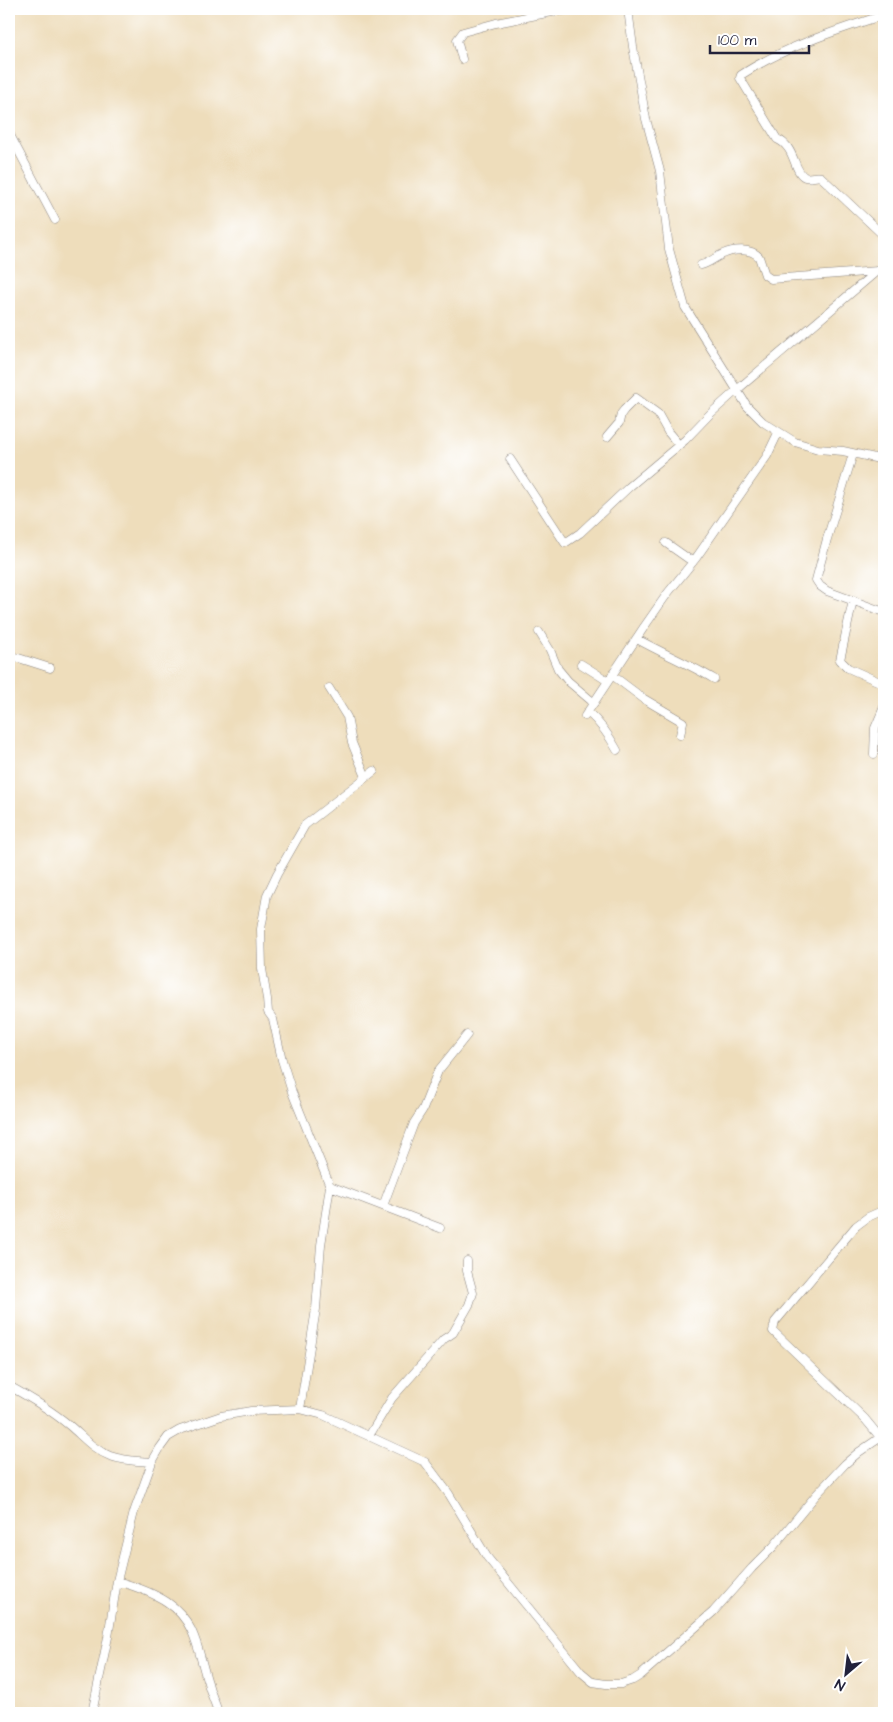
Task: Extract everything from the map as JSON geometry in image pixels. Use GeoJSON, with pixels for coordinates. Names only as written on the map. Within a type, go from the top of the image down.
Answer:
{"type":"FeatureCollection","features":[{"type":"Feature","properties":{"kind":"street"},"geometry":{"type":"LineString","coordinates":[[462,59],[457,40],[463,32],[496,23],[557,12],[593,9]]}},
{"type":"Feature","properties":{"kind":"street"},"geometry":{"type":"LineString","coordinates":[[628,9],[632,47],[646,119],[660,171],[669,249],[685,307],[748,406],[763,422],[795,442],[884,460]]}},
{"type":"Feature","properties":{"kind":"street"},"geometry":{"type":"LineString","coordinates":[[884,15],[844,28],[766,60],[741,75],[740,78],[777,139],[785,143],[792,152],[794,161],[803,175],[806,177],[819,175],[884,236]]}},
{"type":"Feature","properties":{"kind":"street"},"geometry":{"type":"LineString","coordinates":[[9,133],[55,220]]}},
{"type":"Feature","properties":{"kind":"street"},"geometry":{"type":"LineString","coordinates":[[701,265],[708,264],[722,254],[743,251],[756,254],[759,257],[765,275],[771,279],[881,268]]}},
{"type":"Feature","properties":{"kind":"street"},"geometry":{"type":"LineString","coordinates":[[510,459],[565,543],[580,533],[629,487],[679,445],[738,389],[881,268]]}},
{"type":"Feature","properties":{"kind":"street"},"geometry":{"type":"LineString","coordinates":[[607,437],[619,423],[621,414],[636,398],[658,414],[668,432],[679,445]]}},
{"type":"Feature","properties":{"kind":"street"},"geometry":{"type":"LineString","coordinates":[[617,750],[602,727],[586,714],[667,594],[693,562],[767,456],[778,433]]}},
{"type":"Feature","properties":{"kind":"street"},"geometry":{"type":"LineString","coordinates":[[853,454],[816,580],[820,586],[827,590],[884,612]]}},
{"type":"Feature","properties":{"kind":"street"},"geometry":{"type":"LineString","coordinates":[[666,543],[693,562]]}},
{"type":"Feature","properties":{"kind":"street"},"geometry":{"type":"LineString","coordinates":[[854,600],[840,660],[848,668],[884,684]]}},
{"type":"Feature","properties":{"kind":"street"},"geometry":{"type":"LineString","coordinates":[[540,632],[558,669],[568,681],[594,703]]}},
{"type":"Feature","properties":{"kind":"street"},"geometry":{"type":"LineString","coordinates":[[637,638],[662,653],[693,666],[714,679]]}},
{"type":"Feature","properties":{"kind":"street"},"geometry":{"type":"LineString","coordinates":[[9,655],[50,668]]}},
{"type":"Feature","properties":{"kind":"street"},"geometry":{"type":"LineString","coordinates":[[580,664],[610,678],[684,722],[680,735]]}},
{"type":"Feature","properties":{"kind":"street"},"geometry":{"type":"LineString","coordinates":[[329,688],[348,716],[352,743],[366,777]]}},
{"type":"Feature","properties":{"kind":"street"},"geometry":{"type":"LineString","coordinates":[[874,754],[876,728],[884,707]]}},
{"type":"Feature","properties":{"kind":"street"},"geometry":{"type":"LineString","coordinates":[[300,1409],[316,1310],[321,1245],[330,1186],[292,1092],[282,1060],[273,1019],[268,1012],[268,999],[262,969],[261,929],[267,895],[305,825],[374,771]]}},
{"type":"Feature","properties":{"kind":"street"},"geometry":{"type":"LineString","coordinates":[[383,1206],[414,1123],[424,1109],[438,1071],[468,1035]]}},
{"type":"Feature","properties":{"kind":"street"},"geometry":{"type":"LineString","coordinates":[[330,1186],[440,1228]]}},
{"type":"Feature","properties":{"kind":"street"},"geometry":{"type":"LineString","coordinates":[[92,1713],[108,1637],[117,1581],[134,1512],[152,1462],[168,1436],[221,1416],[251,1411],[300,1409],[323,1415],[425,1462],[466,1519],[486,1557],[581,1672],[593,1682],[606,1684],[621,1684],[642,1675],[674,1645],[695,1629],[773,1547],[816,1495],[845,1464],[859,1452],[882,1440],[865,1419],[773,1331],[773,1328],[775,1322],[856,1226],[868,1216],[884,1210]]}},
{"type":"Feature","properties":{"kind":"street"},"geometry":{"type":"LineString","coordinates":[[369,1436],[392,1398],[444,1339],[453,1333],[469,1305],[473,1293],[467,1271],[467,1261]]}},
{"type":"Feature","properties":{"kind":"street"},"geometry":{"type":"LineString","coordinates":[[9,1386],[40,1403],[88,1442],[110,1456],[124,1460],[152,1462]]}},
{"type":"Feature","properties":{"kind":"street"},"geometry":{"type":"LineString","coordinates":[[117,1581],[144,1590],[167,1602],[181,1613],[192,1630],[200,1649],[217,1713]]}},
{"type":"Feature","properties":{"kind":"street"},"geometry":{"type":"LineString","coordinates":[[9,1710],[17,1713]]}}]}
